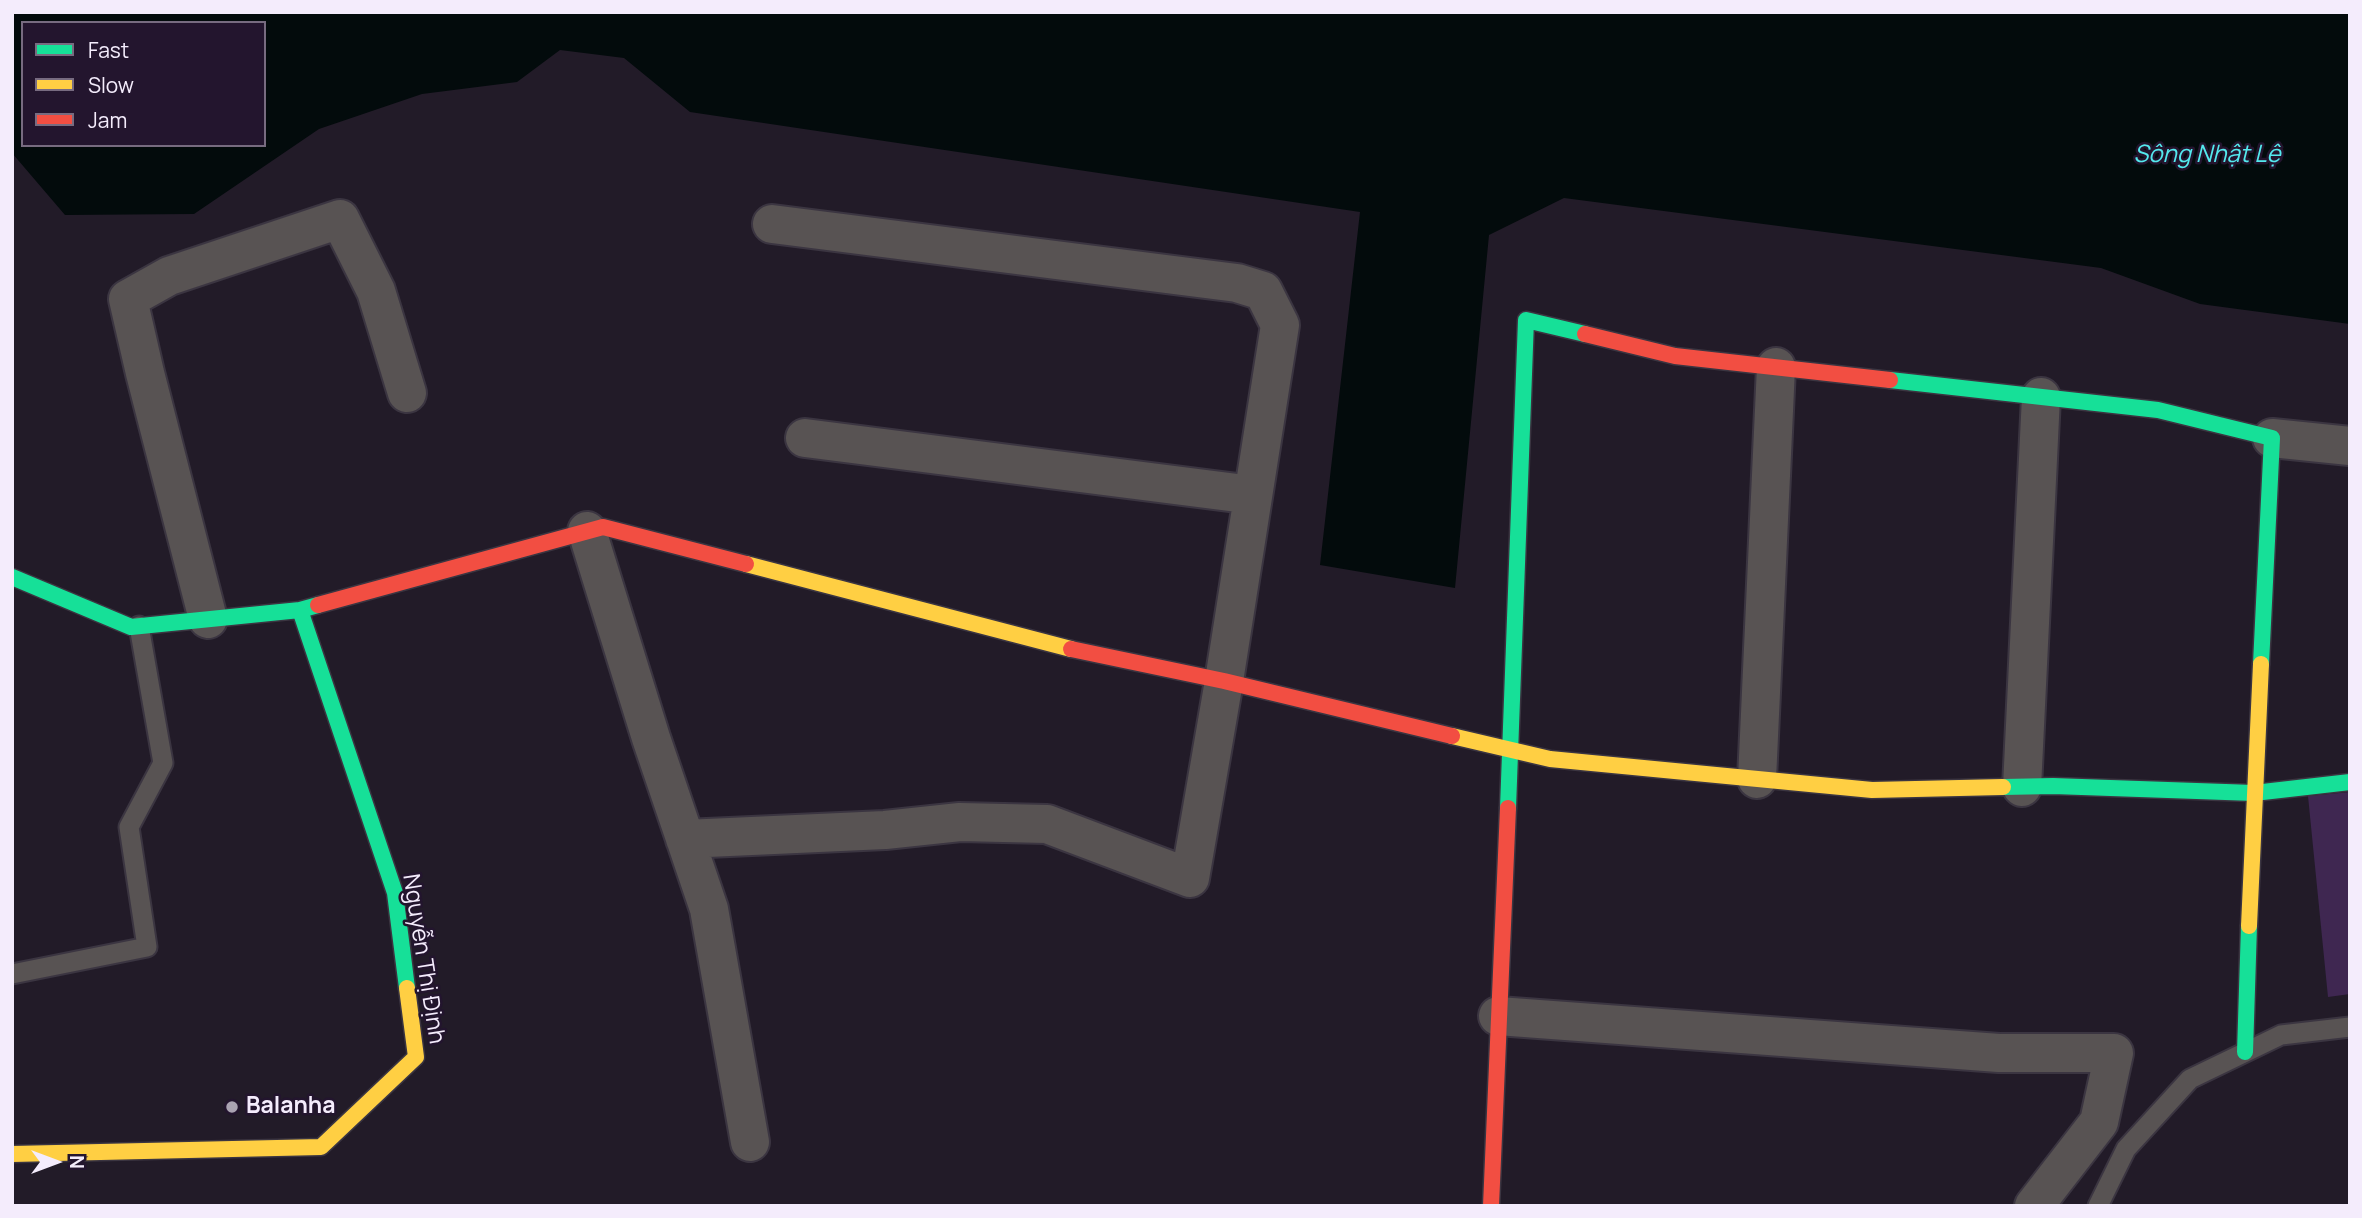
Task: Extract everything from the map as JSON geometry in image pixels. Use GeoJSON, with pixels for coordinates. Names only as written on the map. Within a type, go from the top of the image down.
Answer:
{"type":"FeatureCollection","features":[{"type":"Feature","properties":{"kind":"street"},"geometry":{"type":"LineString","coordinates":[[208,620],[128,299],[169,275],[340,219],[376,291],[407,393]]}},
{"type":"Feature","properties":{"kind":"street"},"geometry":{"type":"LineString","coordinates":[[685,839],[885,830],[960,822],[1047,824],[1190,878],[1280,325],[1263,291],[1237,283],[772,224]]}},
{"type":"Feature","properties":{"kind":"street"},"geometry":{"type":"LineString","coordinates":[[1491,1206],[1526,320],[1675,356],[2158,410],[2272,438],[2350,446]]}},
{"type":"Feature","properties":{"kind":"street"},"geometry":{"type":"LineString","coordinates":[[1757,779],[1776,367]]}},
{"type":"Feature","properties":{"kind":"street"},"geometry":{"type":"LineString","coordinates":[[2022,787],[2041,397]]}},
{"type":"Feature","properties":{"kind":"street"},"geometry":{"type":"LineString","coordinates":[[805,438],[1253,495]]}},
{"type":"Feature","properties":{"kind":"street"},"geometry":{"type":"LineString","coordinates":[[2245,1052],[2254,793],[2272,438]]}},
{"type":"Feature","properties":{"kind":"street"},"geometry":{"type":"LineString","coordinates":[[12,577],[131,627],[300,610],[603,527],[1050,644],[1224,681],[1550,759],[1872,790],[2022,787],[2254,793],[2350,782]]}},
{"type":"Feature","properties":{"kind":"street"},"geometry":{"type":"LineString","coordinates":[[587,531],[646,725],[709,909],[750,1142]]}},
{"type":"Feature","properties":{"kind":"street","name":"Nguyễn Thị Định"},"geometry":{"type":"LineString","coordinates":[[12,1154],[321,1147],[416,1057],[395,893],[300,610]]}},
{"type":"Feature","properties":{"kind":"street"},"geometry":{"type":"LineString","coordinates":[[1497,1016],[1999,1053],[2114,1053],[2099,1122],[2034,1206]]}},
{"type":"Feature","properties":{"kind":"lane"},"geometry":{"type":"LineString","coordinates":[[12,974],[147,947],[129,827],[163,763],[139,626]]}},
{"type":"Feature","properties":{"kind":"lane"},"geometry":{"type":"LineString","coordinates":[[2098,1206],[2126,1149],[2190,1079],[2281,1035],[2350,1027]]}},
{"type":"Feature","properties":{"kind":"shaded area"},"geometry":{"type":"Polygon","coordinates":[[[2350,792],[2350,994],[2328,997],[2308,796],[2350,792]]]}},
{"type":"Feature","properties":{"kind":"water","name":"Sông Nhật Lệ"},"geometry":{"type":"Polygon","coordinates":[[[12,12],[2350,12],[2350,324],[2200,304],[2101,268],[1564,198],[1489,235],[1455,588],[1320,565],[1360,212],[690,112],[624,58],[560,50],[517,82],[422,94],[319,129],[194,214],[65,215],[12,153],[12,12]]]}},
{"type":"Feature","properties":{"kind":"traffic: fast"},"geometry":{"type":"LineString","coordinates":[[1508,808],[1526,320],[1585,334]]}},
{"type":"Feature","properties":{"kind":"traffic: fast"},"geometry":{"type":"LineString","coordinates":[[1890,380],[2158,410],[2272,438],[2261,664]]}},
{"type":"Feature","properties":{"kind":"traffic: fast"},"geometry":{"type":"LineString","coordinates":[[12,577],[131,627],[300,610],[318,605]]}},
{"type":"Feature","properties":{"kind":"traffic: fast"},"geometry":{"type":"LineString","coordinates":[[300,610],[395,893],[407,988]]}},
{"type":"Feature","properties":{"kind":"traffic: fast"},"geometry":{"type":"LineString","coordinates":[[2003,787],[2053,786],[2254,793],[2350,782]]}},
{"type":"Feature","properties":{"kind":"traffic: fast"},"geometry":{"type":"LineString","coordinates":[[2245,1052],[2249,926]]}},
{"type":"Feature","properties":{"kind":"traffic: slow"},"geometry":{"type":"LineString","coordinates":[[746,564],[1071,649]]}},
{"type":"Feature","properties":{"kind":"traffic: slow"},"geometry":{"type":"LineString","coordinates":[[2249,926],[2261,664]]}},
{"type":"Feature","properties":{"kind":"traffic: slow"},"geometry":{"type":"LineString","coordinates":[[1452,736],[1550,759],[1872,790],[2003,787]]}},
{"type":"Feature","properties":{"kind":"traffic: slow"},"geometry":{"type":"LineString","coordinates":[[12,1154],[321,1147],[416,1057],[407,988]]}},
{"type":"Feature","properties":{"kind":"traffic: jam"},"geometry":{"type":"LineString","coordinates":[[1585,334],[1675,356],[1890,380]]}},
{"type":"Feature","properties":{"kind":"traffic: jam"},"geometry":{"type":"LineString","coordinates":[[318,605],[603,527],[746,564]]}},
{"type":"Feature","properties":{"kind":"traffic: jam"},"geometry":{"type":"LineString","coordinates":[[1071,649],[1224,681],[1452,736]]}},
{"type":"Feature","properties":{"kind":"traffic: jam"},"geometry":{"type":"LineString","coordinates":[[1491,1206],[1508,808]]}},
{"type":"Feature","properties":{"kind":"place","name":"Balanha"},"geometry":{"type":"Point","coordinates":[232,1107]}}]}
